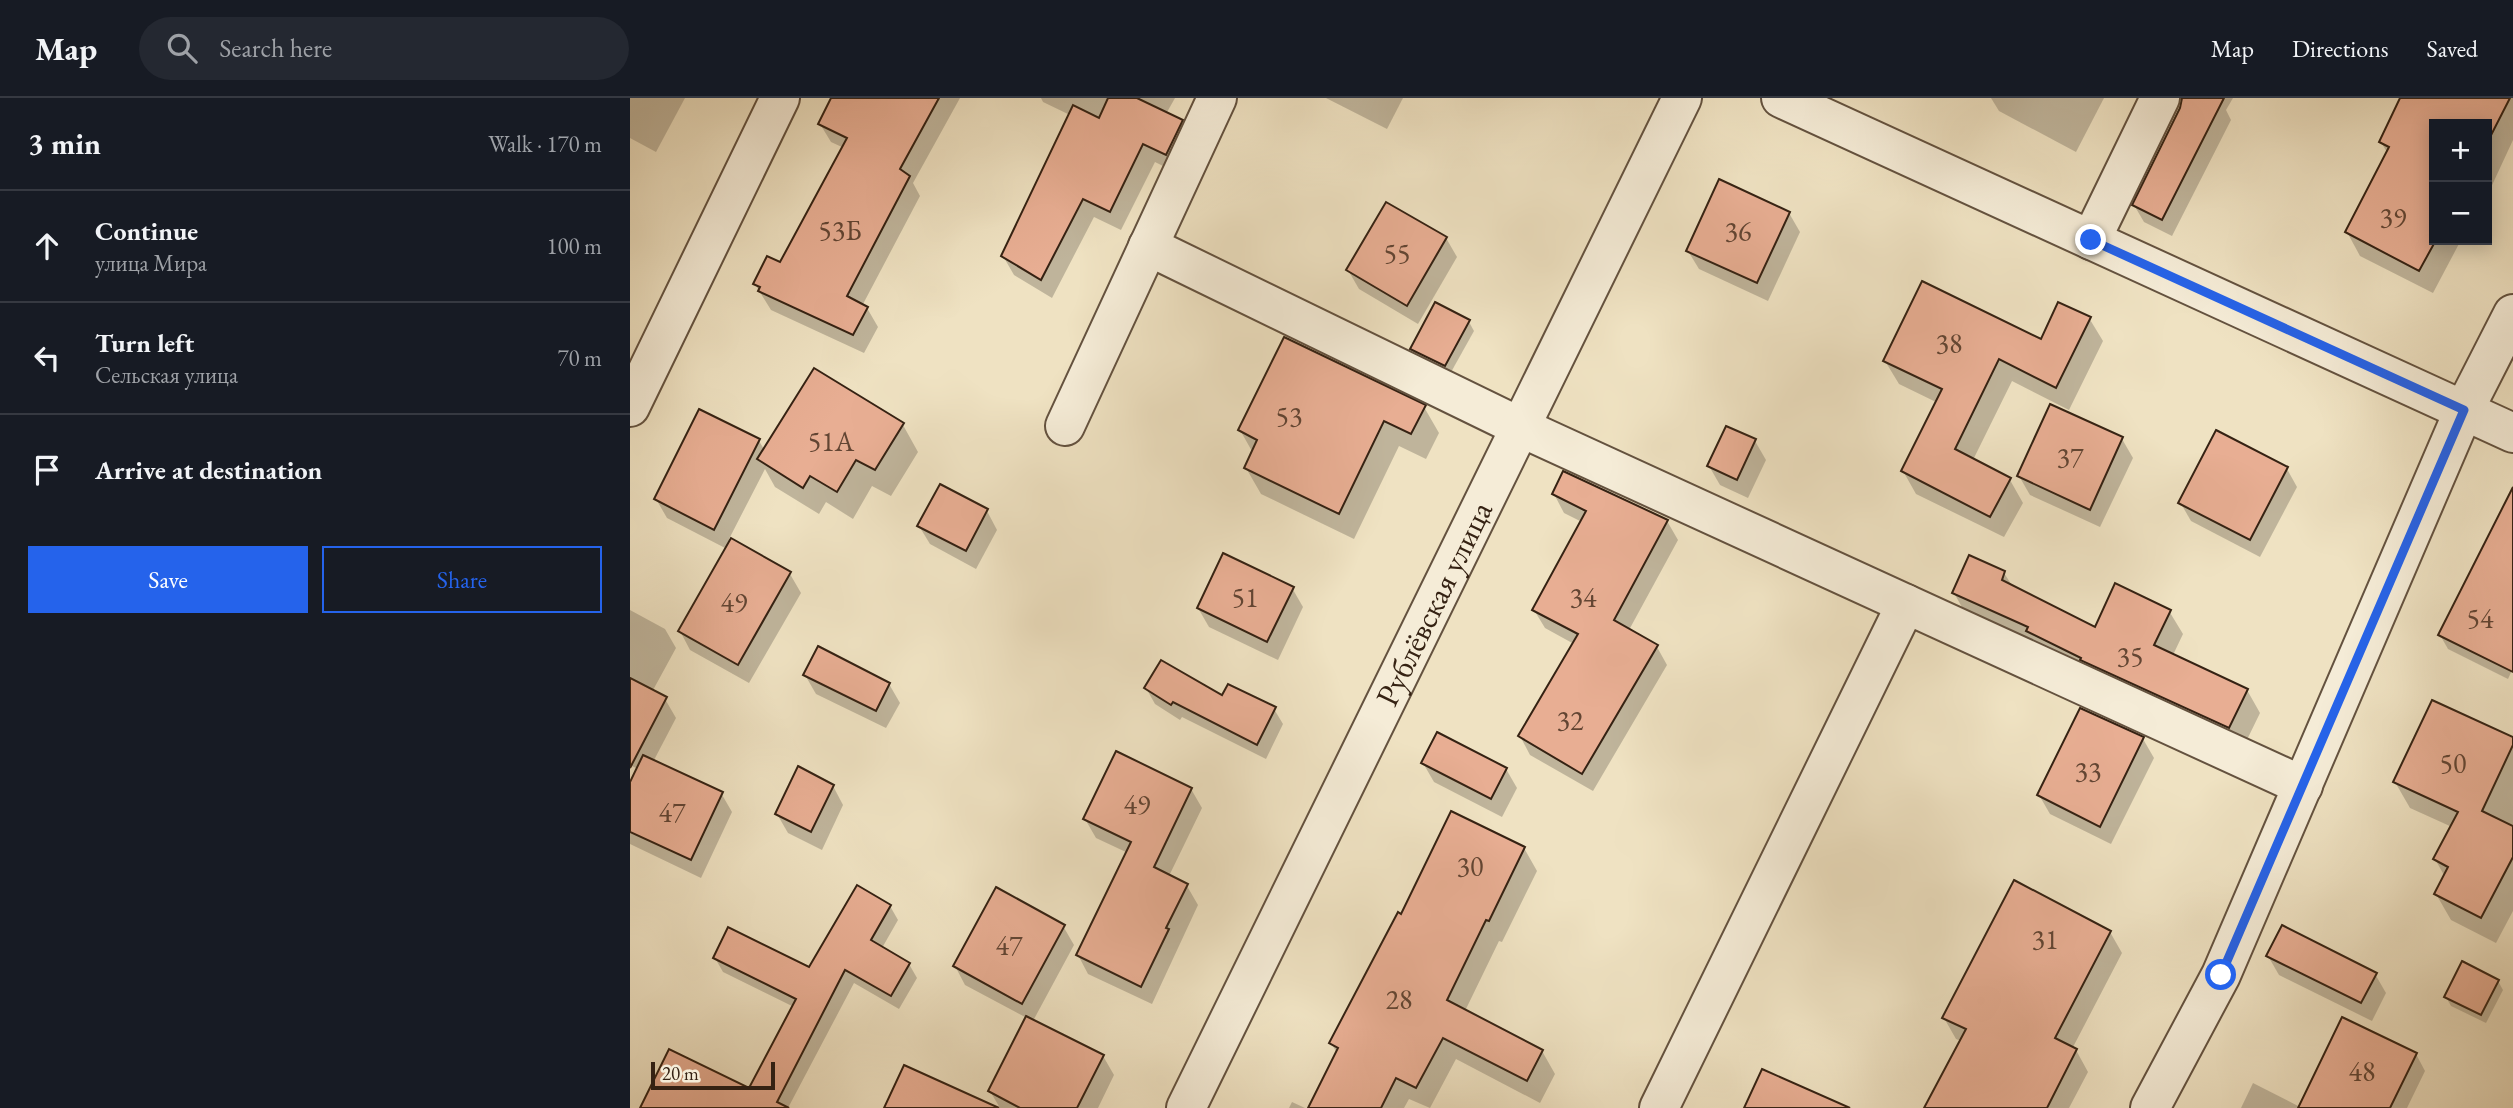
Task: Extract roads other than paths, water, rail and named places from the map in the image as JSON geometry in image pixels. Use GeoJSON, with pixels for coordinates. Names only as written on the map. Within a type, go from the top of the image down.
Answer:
{"type":"FeatureCollection","features":[{"type":"Feature","properties":{"kind":"street"},"geometry":{"type":"LineString","coordinates":[[630,407],[780,98]]}},
{"type":"Feature","properties":{"kind":"street"},"geometry":{"type":"LineString","coordinates":[[1065,426],[1217,98]]}},
{"type":"Feature","properties":{"kind":"street","name":"Рублёвская улица"},"geometry":{"type":"LineString","coordinates":[[1186,1108],[1682,98]]}},
{"type":"Feature","properties":{"kind":"street"},"geometry":{"type":"LineString","coordinates":[[1781,98],[2513,433]]}},
{"type":"Feature","properties":{"kind":"street"},"geometry":{"type":"LineString","coordinates":[[2091,240],[2160,98]]}},
{"type":"Feature","properties":{"kind":"street"},"geometry":{"type":"LineString","coordinates":[[1148,246],[1520,428],[2303,786]]}},
{"type":"Feature","properties":{"kind":"street"},"geometry":{"type":"LineString","coordinates":[[2150,1108],[2221,975],[2464,410],[2513,314]]}},
{"type":"Feature","properties":{"kind":"street"},"geometry":{"type":"LineString","coordinates":[[1659,1108],[1906,604]]}}]}
